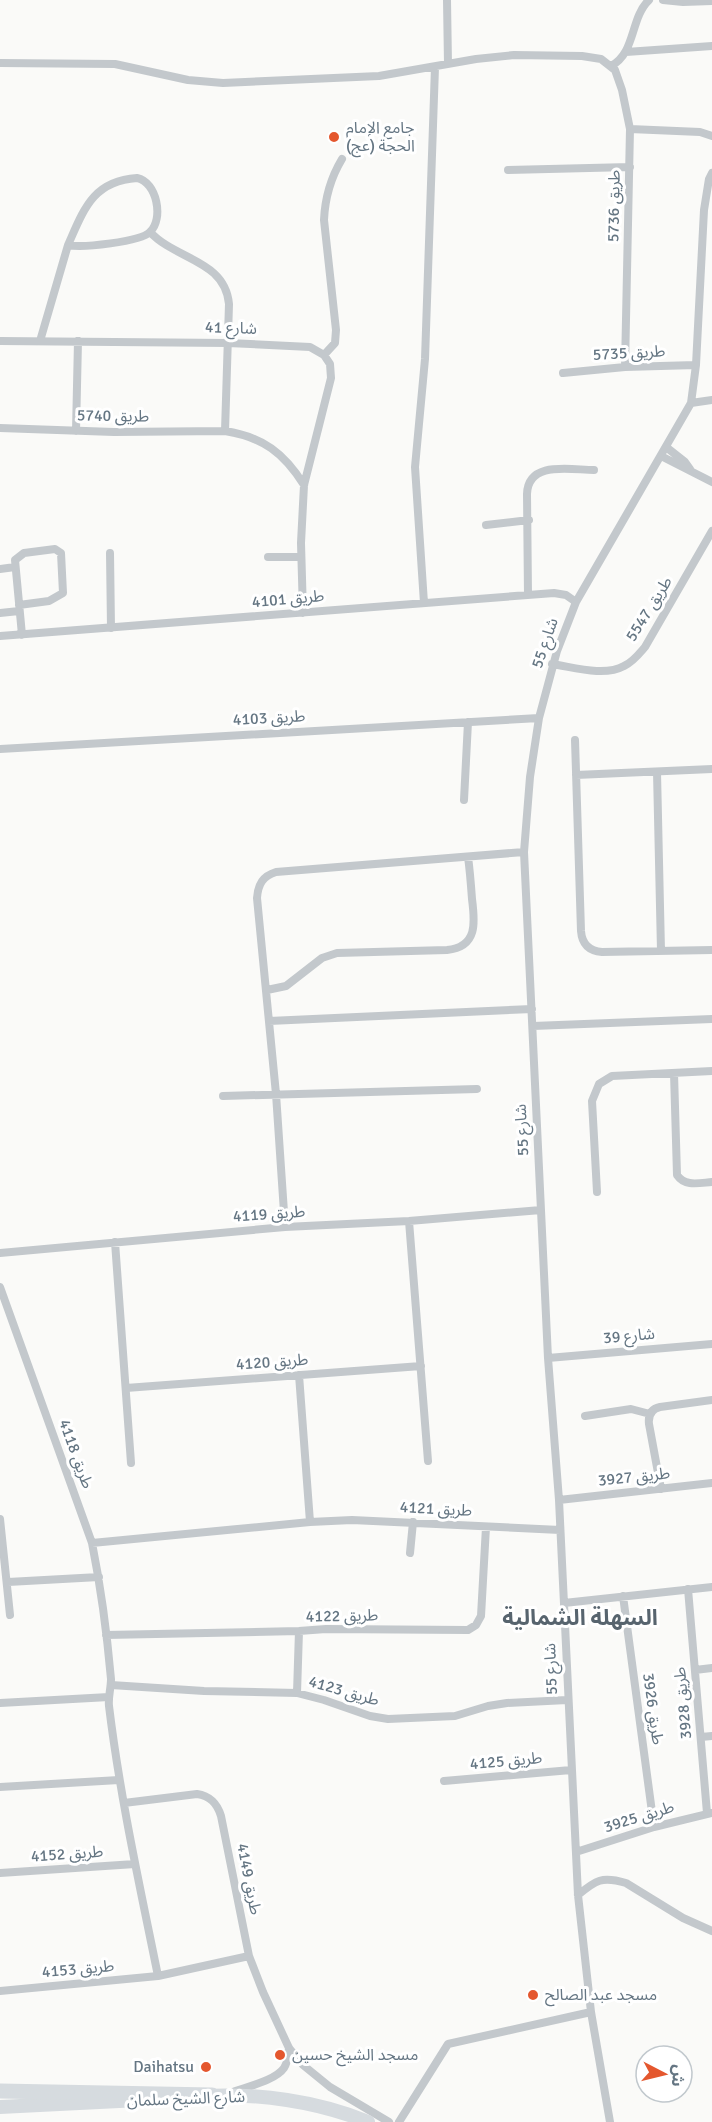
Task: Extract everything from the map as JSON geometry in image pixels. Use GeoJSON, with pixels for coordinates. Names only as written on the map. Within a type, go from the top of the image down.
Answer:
{"type":"FeatureCollection","features":[{"type":"Feature","properties":{"kind":"highway"},"geometry":{"type":"LineString","coordinates":[[0,2091],[218,2096]]}},
{"type":"Feature","properties":{"kind":"main road","name":"شارع الشيخ سلمان"},"geometry":{"type":"LineString","coordinates":[[0,2107],[245,2096],[335,2110],[368,2122]]}},
{"type":"Feature","properties":{"kind":"street"},"geometry":{"type":"LineString","coordinates":[[447,0],[448,64]]}},
{"type":"Feature","properties":{"kind":"street"},"geometry":{"type":"LineString","coordinates":[[0,63],[115,64],[188,80],[223,83],[378,76],[514,55],[601,58],[611,66],[618,63],[626,52],[641,11],[649,0]]}},
{"type":"Feature","properties":{"kind":"street"},"geometry":{"type":"LineString","coordinates":[[663,0],[712,1]]}},
{"type":"Feature","properties":{"kind":"street"},"geometry":{"type":"LineString","coordinates":[[626,52],[712,46]]}},
{"type":"Feature","properties":{"kind":"street","name":"طريق 5736"},"geometry":{"type":"LineString","coordinates":[[611,66],[622,90],[630,129],[626,367]]}},
{"type":"Feature","properties":{"kind":"street"},"geometry":{"type":"LineString","coordinates":[[424,603],[415,467],[425,359],[435,67]]}},
{"type":"Feature","properties":{"kind":"street"},"geometry":{"type":"LineString","coordinates":[[630,129],[700,132],[712,135]]}},
{"type":"Feature","properties":{"kind":"street"},"geometry":{"type":"LineString","coordinates":[[303,613],[301,557],[304,485],[331,378],[330,364],[324,355],[334,343],[336,330],[324,220],[325,204],[331,180],[342,159]]}},
{"type":"Feature","properties":{"kind":"street"},"geometry":{"type":"LineString","coordinates":[[508,170],[630,167]]}},
{"type":"Feature","properties":{"kind":"street","name":"شارع 55"},"geometry":{"type":"LineString","coordinates":[[610,2122],[591,2012],[578,1895],[559,1500],[548,1358],[525,852],[529,788],[539,718],[552,664],[576,602],[691,403],[696,364],[704,210],[712,173]]}},
{"type":"Feature","properties":{"kind":"street"},"geometry":{"type":"LineString","coordinates":[[40,341],[68,244],[83,212],[96,194],[114,182],[131,178],[142,179],[154,190],[157,216],[150,232],[141,237],[87,247],[68,244]]}},
{"type":"Feature","properties":{"kind":"street"},"geometry":{"type":"LineString","coordinates":[[150,232],[163,244],[207,267],[219,276],[228,297],[225,431],[243,434],[267,445],[292,466],[304,485]]}},
{"type":"Feature","properties":{"kind":"street","name":"شارع 41"},"geometry":{"type":"LineString","coordinates":[[0,341],[228,343],[310,347],[324,355]]}},
{"type":"Feature","properties":{"kind":"street"},"geometry":{"type":"LineString","coordinates":[[76,431],[78,341]]}},
{"type":"Feature","properties":{"kind":"street","name":"طريق 5735"},"geometry":{"type":"LineString","coordinates":[[563,373],[696,364]]}},
{"type":"Feature","properties":{"kind":"street"},"geometry":{"type":"LineString","coordinates":[[691,403],[712,400]]}},
{"type":"Feature","properties":{"kind":"street","name":"طريق 5740"},"geometry":{"type":"LineString","coordinates":[[0,428],[76,431],[225,431]]}},
{"type":"Feature","properties":{"kind":"street"},"geometry":{"type":"LineString","coordinates":[[666,447],[690,469]]}},
{"type":"Feature","properties":{"kind":"street"},"geometry":{"type":"LineString","coordinates":[[661,456],[712,482]]}},
{"type":"Feature","properties":{"kind":"street"},"geometry":{"type":"LineString","coordinates":[[528,595],[528,489],[535,475],[545,470],[594,470]]}},
{"type":"Feature","properties":{"kind":"street"},"geometry":{"type":"LineString","coordinates":[[486,525],[529,520]]}},
{"type":"Feature","properties":{"kind":"street","name":"طريق 5547"},"geometry":{"type":"LineString","coordinates":[[552,664],[607,670],[623,667],[634,659],[645,647],[708,548],[712,531]]}},
{"type":"Feature","properties":{"kind":"street"},"geometry":{"type":"LineString","coordinates":[[0,613],[19,608],[49,601],[63,593],[61,553],[55,549],[24,554],[15,561],[15,567],[19,608],[22,635]]}},
{"type":"Feature","properties":{"kind":"street"},"geometry":{"type":"LineString","coordinates":[[110,553],[111,628]]}},
{"type":"Feature","properties":{"kind":"street"},"geometry":{"type":"LineString","coordinates":[[268,557],[301,557]]}},
{"type":"Feature","properties":{"kind":"street"},"geometry":{"type":"LineString","coordinates":[[0,569],[15,567]]}},
{"type":"Feature","properties":{"kind":"street","name":"طريق 4101"},"geometry":{"type":"LineString","coordinates":[[0,636],[528,595],[560,594],[576,602]]}},
{"type":"Feature","properties":{"kind":"street","name":"طريق 4103"},"geometry":{"type":"LineString","coordinates":[[0,748],[539,718]]}},
{"type":"Feature","properties":{"kind":"street"},"geometry":{"type":"LineString","coordinates":[[464,800],[468,722]]}},
{"type":"Feature","properties":{"kind":"street"},"geometry":{"type":"LineString","coordinates":[[575,740],[583,940],[588,947],[597,952],[712,950]]}},
{"type":"Feature","properties":{"kind":"street"},"geometry":{"type":"LineString","coordinates":[[576,775],[712,769]]}},
{"type":"Feature","properties":{"kind":"street"},"geometry":{"type":"LineString","coordinates":[[657,772],[662,951]]}},
{"type":"Feature","properties":{"kind":"street"},"geometry":{"type":"LineString","coordinates":[[285,1227],[276,1094],[257,891],[264,878],[276,872],[525,852]]}},
{"type":"Feature","properties":{"kind":"street"},"geometry":{"type":"LineString","coordinates":[[267,990],[286,986],[322,958],[337,953],[447,950],[464,944],[472,934],[475,922],[468,856]]}},
{"type":"Feature","properties":{"kind":"street"},"geometry":{"type":"LineString","coordinates":[[269,1021],[532,1009]]}},
{"type":"Feature","properties":{"kind":"street"},"geometry":{"type":"LineString","coordinates":[[533,1026],[712,1019]]}},
{"type":"Feature","properties":{"kind":"street"},"geometry":{"type":"LineString","coordinates":[[597,1192],[592,1101],[595,1089],[612,1076],[712,1071]]}},
{"type":"Feature","properties":{"kind":"street"},"geometry":{"type":"LineString","coordinates":[[674,1073],[677,1175],[681,1181],[688,1184],[712,1182]]}},
{"type":"Feature","properties":{"kind":"street"},"geometry":{"type":"LineString","coordinates":[[223,1096],[477,1089]]}},
{"type":"Feature","properties":{"kind":"street","name":"طريق 4119"},"geometry":{"type":"LineString","coordinates":[[0,1253],[285,1227],[409,1221],[541,1209]]}},
{"type":"Feature","properties":{"kind":"street"},"geometry":{"type":"LineString","coordinates":[[409,1221],[428,1461]]}},
{"type":"Feature","properties":{"kind":"street"},"geometry":{"type":"LineString","coordinates":[[115,1242],[131,1463]]}},
{"type":"Feature","properties":{"kind":"street","name":"طريق 4118"},"geometry":{"type":"LineString","coordinates":[[0,1287],[92,1543],[99,1577],[106,1635]]}},
{"type":"Feature","properties":{"kind":"street","name":"شارع 39"},"geometry":{"type":"LineString","coordinates":[[548,1358],[712,1344]]}},
{"type":"Feature","properties":{"kind":"street","name":"طريق 4120"},"geometry":{"type":"LineString","coordinates":[[126,1388],[420,1366]]}},
{"type":"Feature","properties":{"kind":"street"},"geometry":{"type":"LineString","coordinates":[[299,1375],[310,1522]]}},
{"type":"Feature","properties":{"kind":"street"},"geometry":{"type":"LineString","coordinates":[[661,1489],[649,1424],[650,1414],[654,1409],[660,1407],[712,1400]]}},
{"type":"Feature","properties":{"kind":"street"},"geometry":{"type":"LineString","coordinates":[[585,1416],[631,1409],[650,1414]]}},
{"type":"Feature","properties":{"kind":"street","name":"طريق 3927"},"geometry":{"type":"LineString","coordinates":[[559,1500],[712,1483]]}},
{"type":"Feature","properties":{"kind":"street"},"geometry":{"type":"LineString","coordinates":[[0,1519],[10,1615]]}},
{"type":"Feature","properties":{"kind":"street","name":"طريق 4121"},"geometry":{"type":"LineString","coordinates":[[92,1543],[352,1520],[560,1530]]}},
{"type":"Feature","properties":{"kind":"street"},"geometry":{"type":"LineString","coordinates":[[410,1553],[413,1522]]}},
{"type":"Feature","properties":{"kind":"street","name":"طريق 4122"},"geometry":{"type":"LineString","coordinates":[[106,1635],[326,1629],[463,1632],[472,1628],[481,1616],[486,1527]]}},
{"type":"Feature","properties":{"kind":"street"},"geometry":{"type":"LineString","coordinates":[[8,1582],[99,1577]]}},
{"type":"Feature","properties":{"kind":"street"},"geometry":{"type":"LineString","coordinates":[[564,1603],[712,1587]]}},
{"type":"Feature","properties":{"kind":"street","name":"طريق 3928"},"geometry":{"type":"LineString","coordinates":[[688,1590],[710,1813]]}},
{"type":"Feature","properties":{"kind":"street","name":"طريق 3926"},"geometry":{"type":"LineString","coordinates":[[623,1596],[654,1827]]}},
{"type":"Feature","properties":{"kind":"street"},"geometry":{"type":"LineString","coordinates":[[297,1693],[299,1631]]}},
{"type":"Feature","properties":{"kind":"street"},"geometry":{"type":"LineString","coordinates":[[106,1635],[111,1685],[109,1697],[119,1779],[158,1976]]}},
{"type":"Feature","properties":{"kind":"street"},"geometry":{"type":"LineString","coordinates":[[695,1670],[712,1668]]}},
{"type":"Feature","properties":{"kind":"street","name":"طريق 4123"},"geometry":{"type":"LineString","coordinates":[[111,1685],[204,1691],[297,1693],[370,1716],[388,1719],[454,1716],[507,1702],[567,1700]]}},
{"type":"Feature","properties":{"kind":"street"},"geometry":{"type":"LineString","coordinates":[[0,1703],[109,1697]]}},
{"type":"Feature","properties":{"kind":"street"},"geometry":{"type":"LineString","coordinates":[[701,1737],[712,1736]]}},
{"type":"Feature","properties":{"kind":"street","name":"طريق 4125"},"geometry":{"type":"LineString","coordinates":[[444,1781],[571,1770]]}},
{"type":"Feature","properties":{"kind":"street"},"geometry":{"type":"LineString","coordinates":[[0,1787],[119,1779]]}},
{"type":"Feature","properties":{"kind":"street","name":"طريق 4149"},"geometry":{"type":"LineString","coordinates":[[124,1803],[197,1794],[204,1795],[215,1803],[220,1816],[249,1956],[289,2048],[303,2065],[330,2087],[389,2122]]}},
{"type":"Feature","properties":{"kind":"street","name":"طريق 3925"},"geometry":{"type":"LineString","coordinates":[[576,1852],[654,1827],[710,1813]]}},
{"type":"Feature","properties":{"kind":"street","name":"طريق 4152"},"geometry":{"type":"LineString","coordinates":[[0,1873],[135,1864]]}},
{"type":"Feature","properties":{"kind":"street"},"geometry":{"type":"LineString","coordinates":[[578,1895],[601,1879],[626,1883],[683,1918],[712,1931]]}},
{"type":"Feature","properties":{"kind":"street","name":"طريق 4153"},"geometry":{"type":"LineString","coordinates":[[0,1991],[158,1976],[249,1956]]}},
{"type":"Feature","properties":{"kind":"street"},"geometry":{"type":"LineString","coordinates":[[399,2122],[444,2048],[452,2043],[591,2012]]}},
{"type":"Feature","properties":{"kind":"street"},"geometry":{"type":"LineString","coordinates":[[218,2096],[270,2079],[278,2074],[287,2062],[289,2048]]}},
{"type":"Feature","properties":{"kind":"place","name":"جامع الإمام الحجة (عج)"},"geometry":{"type":"Point","coordinates":[334,137]}},
{"type":"Feature","properties":{"kind":"place","name":"مسجد عبد الصالح"},"geometry":{"type":"Point","coordinates":[533,1995]}},
{"type":"Feature","properties":{"kind":"place","name":"مسجد الشيخ حسين"},"geometry":{"type":"Point","coordinates":[280,2055]}},
{"type":"Feature","properties":{"kind":"place","name":"Daihatsu"},"geometry":{"type":"Point","coordinates":[206,2067]}},
{"type":"Feature","properties":{"kind":"district","name":"السهلة الشمالية"},"geometry":{"type":"Point","coordinates":[580,1617]}}]}
